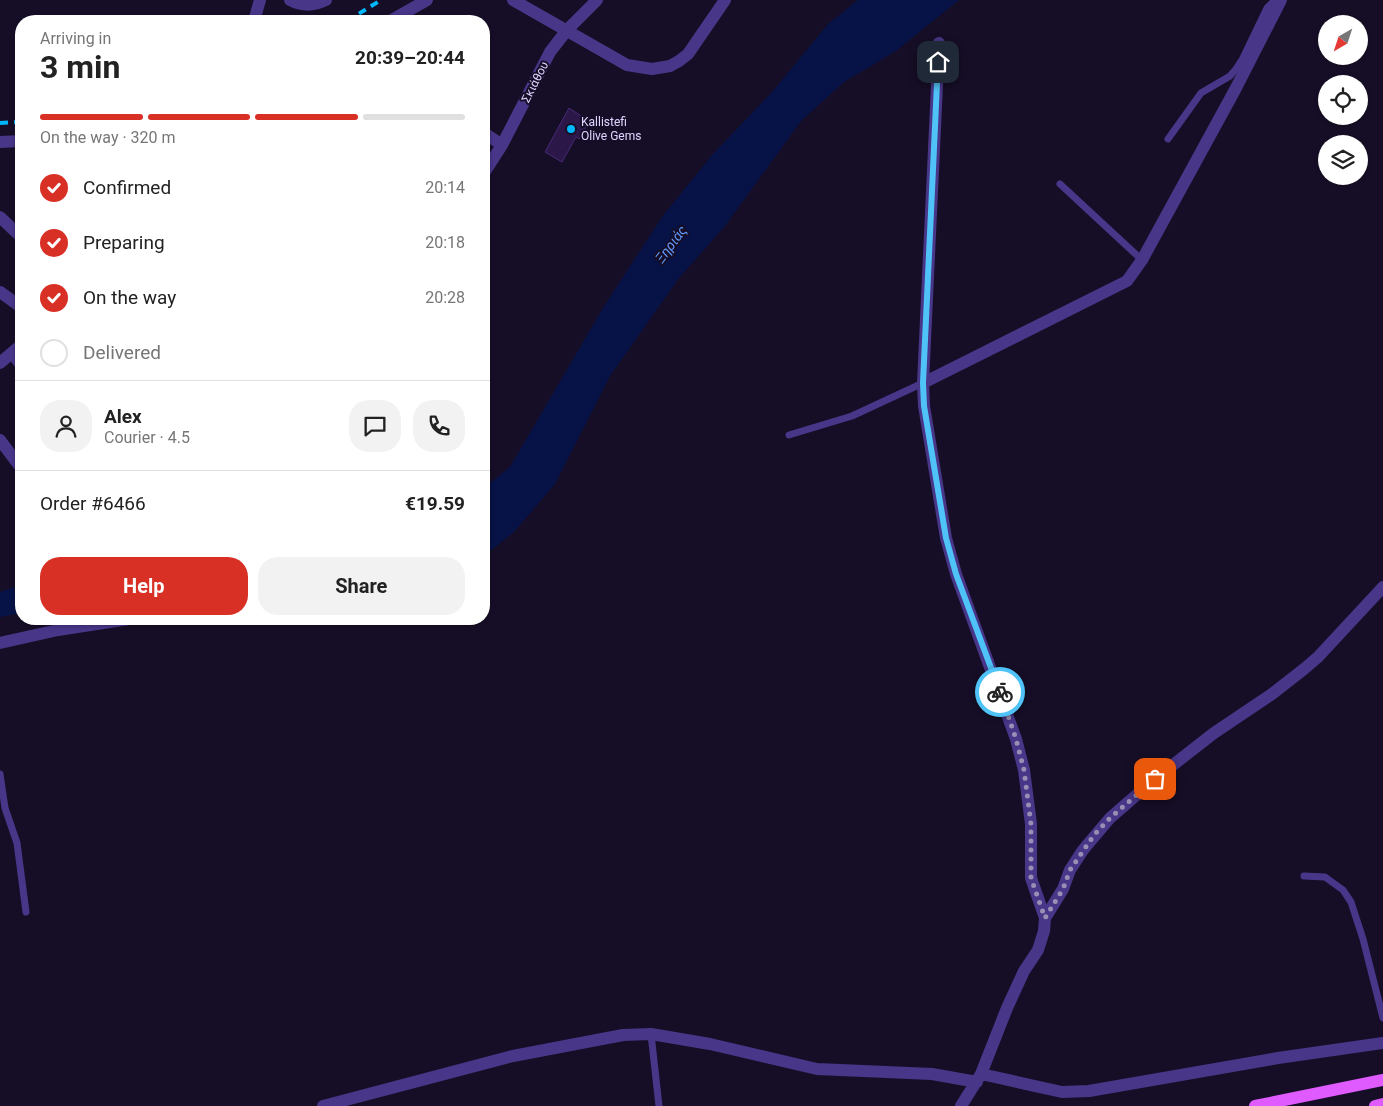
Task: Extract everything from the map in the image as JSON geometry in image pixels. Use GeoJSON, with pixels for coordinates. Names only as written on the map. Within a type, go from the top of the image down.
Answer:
{"type":"FeatureCollection","features":[{"type":"Feature","properties":{"kind":"main road"},"geometry":{"type":"LineString","coordinates":[[1255,1106],[1383,1080]]}},
{"type":"Feature","properties":{"kind":"main road"},"geometry":{"type":"LineString","coordinates":[[1375,1106],[1383,1104]]}},
{"type":"Feature","properties":{"kind":"street"},"geometry":{"type":"LineString","coordinates":[[256,15],[260,0]]}},
{"type":"Feature","properties":{"kind":"street"},"geometry":{"type":"LineString","coordinates":[[290,0],[306,6],[326,0]]}},
{"type":"Feature","properties":{"kind":"street"},"geometry":{"type":"LineString","coordinates":[[401,15],[427,0]]}},
{"type":"Feature","properties":{"kind":"street"},"geometry":{"type":"LineString","coordinates":[[512,0],[627,65],[647,69],[659,69],[679,62],[688,54],[725,0]]}},
{"type":"Feature","properties":{"kind":"street","name":"Σκιάθου"},"geometry":{"type":"LineString","coordinates":[[490,164],[550,52],[567,30],[597,0]]}},
{"type":"Feature","properties":{"kind":"street"},"geometry":{"type":"LineString","coordinates":[[923,383],[1124,284],[1131,277],[1236,88],[1280,1]]}},
{"type":"Feature","properties":{"kind":"street"},"geometry":{"type":"LineString","coordinates":[[939,42],[923,383],[924,406],[946,538],[956,574],[998,686],[1024,770],[1031,824],[1031,878],[1045,918],[1044,931],[1038,950],[1024,971],[979,1078],[961,1106]]}},
{"type":"Feature","properties":{"kind":"street"},"geometry":{"type":"LineString","coordinates":[[490,136],[502,145]]}},
{"type":"Feature","properties":{"kind":"street"},"geometry":{"type":"LineString","coordinates":[[0,142],[15,141]]}},
{"type":"Feature","properties":{"kind":"street"},"geometry":{"type":"LineString","coordinates":[[0,217],[15,231]]}},
{"type":"Feature","properties":{"kind":"street"},"geometry":{"type":"LineString","coordinates":[[0,292],[15,303]]}},
{"type":"Feature","properties":{"kind":"street"},"geometry":{"type":"LineString","coordinates":[[0,363],[15,351]]}},
{"type":"Feature","properties":{"kind":"street"},"geometry":{"type":"LineString","coordinates":[[0,442],[15,461]]}},
{"type":"Feature","properties":{"kind":"street"},"geometry":{"type":"LineString","coordinates":[[1045,918],[1063,889],[1070,870],[1082,850],[1110,818],[1155,779],[1304,669],[1318,657],[1383,587]]}},
{"type":"Feature","properties":{"kind":"street"},"geometry":{"type":"LineString","coordinates":[[0,643],[90,625]]}},
{"type":"Feature","properties":{"kind":"street"},"geometry":{"type":"LineString","coordinates":[[323,1106],[513,1056],[623,1035],[651,1034],[710,1044],[817,1069],[979,1078],[1062,1092],[1089,1092],[1278,1058],[1383,1043]]}},
{"type":"Feature","properties":{"kind":"lane"},"geometry":{"type":"LineString","coordinates":[[1168,139],[1201,94],[1230,76],[1236,69],[1267,8],[1274,1],[1280,1]]}},
{"type":"Feature","properties":{"kind":"lane"},"geometry":{"type":"LineString","coordinates":[[1060,184],[1142,260]]}},
{"type":"Feature","properties":{"kind":"lane"},"geometry":{"type":"LineString","coordinates":[[789,435],[852,416],[923,383]]}},
{"type":"Feature","properties":{"kind":"lane"},"geometry":{"type":"LineString","coordinates":[[0,774],[5,808],[17,844],[26,912]]}},
{"type":"Feature","properties":{"kind":"lane"},"geometry":{"type":"LineString","coordinates":[[1304,876],[1325,877],[1344,890],[1351,902],[1363,939],[1383,1018]]}},
{"type":"Feature","properties":{"kind":"lane"},"geometry":{"type":"LineString","coordinates":[[651,1034],[659,1106]]}},
{"type":"Feature","properties":{"kind":"water","name":"Ξηριάς"},"geometry":{"type":"Polygon","coordinates":[[[858,0],[959,0],[896,51],[844,82],[801,121],[725,226],[679,278],[610,376],[555,484],[514,532],[490,551],[490,483],[510,467],[603,308],[662,217],[712,155],[773,91],[828,24],[858,0]]]}},
{"type":"Feature","properties":{"kind":"water"},"geometry":{"type":"Polygon","coordinates":[[[15,587],[15,614],[0,617],[0,592],[15,587]]]}},
{"type":"Feature","properties":{"kind":"building","name":"Kallistefi Olive Gems"},"geometry":{"type":"Polygon","coordinates":[[[569,108],[589,121],[579,139],[576,137],[562,162],[545,152],[569,108]]]}},
{"type":"Feature","properties":{"kind":"railway"},"geometry":{"type":"LineString","coordinates":[[357,15],[381,0]]}},
{"type":"Feature","properties":{"kind":"railway"},"geometry":{"type":"LineString","coordinates":[[0,123],[15,122]]}},
{"type":"Feature","properties":{"kind":"way so far"},"geometry":{"type":"LineString","coordinates":[[1000,692],[1024,770],[1031,824],[1031,878],[1045,918],[1063,889],[1070,870],[1082,850],[1110,818],[1155,779]]}},
{"type":"Feature","properties":{"kind":"place","name":"Kallistefi Olive Gems"},"geometry":{"type":"Point","coordinates":[571,129]}},
{"type":"Feature","properties":{"kind":"route"},"geometry":{"type":"LineString","coordinates":[[938,62],[923,383],[924,406],[943,525],[950,554],[1000,692]]}}]}
